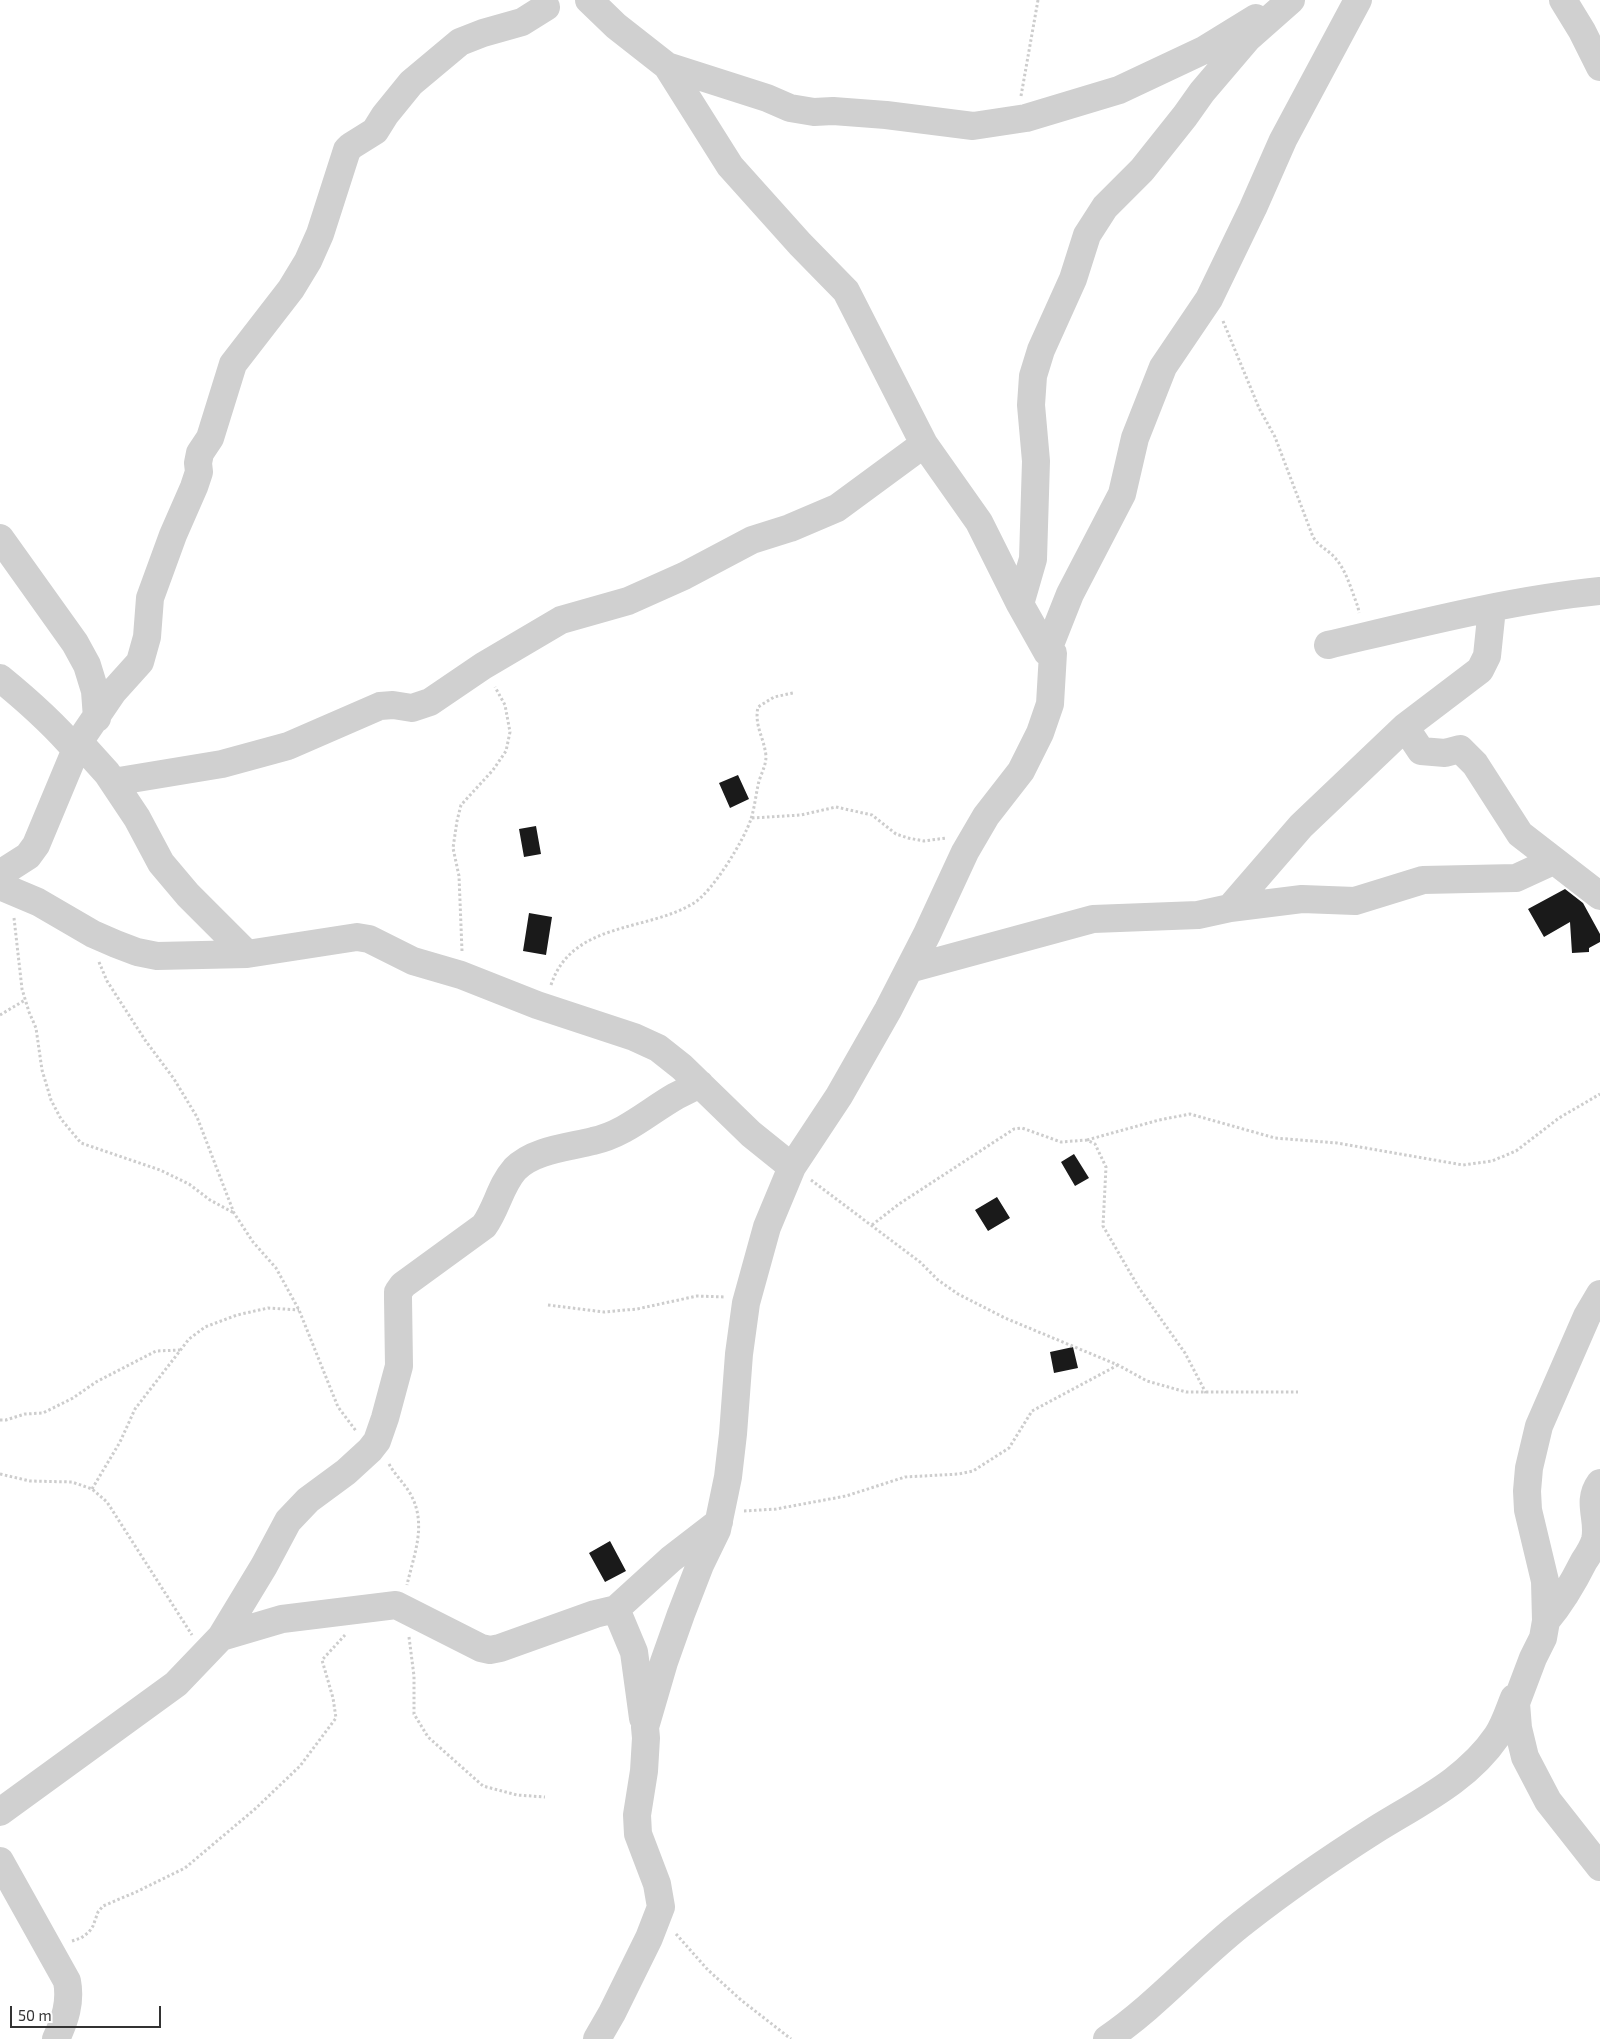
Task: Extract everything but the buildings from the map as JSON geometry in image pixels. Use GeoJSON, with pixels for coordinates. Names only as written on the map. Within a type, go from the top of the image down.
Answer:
{"type":"FeatureCollection","features":[{"type":"Feature","properties":{"kind":"street"},"geometry":{"type":"LineString","coordinates":[[589,0],[616,26],[667,66],[730,166],[800,244],[846,291],[924,444],[979,522],[1046,652]]}},
{"type":"Feature","properties":{"kind":"street"},"geometry":{"type":"LineString","coordinates":[[1046,652],[1070,594],[1122,494],[1135,438],[1163,367],[1214,290],[1283,140],[1358,0]]}},
{"type":"Feature","properties":{"kind":"street"},"geometry":{"type":"LineString","coordinates":[[1563,0],[1582,31],[1600,67]]}},
{"type":"Feature","properties":{"kind":"street"},"geometry":{"type":"LineString","coordinates":[[667,66],[767,98],[790,108],[814,112],[833,111],[973,126],[1017,119],[1119,90],[1204,50],[1256,18],[1285,6]]}},
{"type":"Feature","properties":{"kind":"street"},"geometry":{"type":"LineString","coordinates":[[1020,604],[1033,559],[1036,461],[1031,405],[1034,376],[1041,350],[1073,279],[1087,235],[1105,207],[1142,170],[1202,92],[1248,38],[1285,6]]}},
{"type":"Feature","properties":{"kind":"street"},"geometry":{"type":"LineString","coordinates":[[546,7],[522,22],[483,33],[460,42],[410,83],[376,131],[346,150],[320,234],[308,261],[291,289],[233,364],[210,438],[200,453],[199,472],[194,487],[150,598],[147,637],[140,662],[113,692],[77,746],[36,845],[3,883],[86,930],[137,952],[157,956],[247,954],[357,937],[369,939],[413,961],[461,975],[545,1007],[634,1037],[658,1048],[700,1084],[751,1134],[792,1167]]}},
{"type":"Feature","properties":{"kind":"street"},"geometry":{"type":"LineString","coordinates":[[113,782],[222,764],[288,746],[380,706],[393,705],[412,708],[430,702],[483,666],[560,620],[628,601],[684,576],[752,540],[790,528],[837,508],[924,444]]}},
{"type":"Feature","properties":{"kind":"street"},"geometry":{"type":"LineString","coordinates":[[0,538],[69,636],[87,665],[95,691],[97,718]]}},
{"type":"Feature","properties":{"kind":"street"},"geometry":{"type":"LineString","coordinates":[[1328,645],[1492,608],[1571,594],[1600,591]]}},
{"type":"Feature","properties":{"kind":"street"},"geometry":{"type":"LineString","coordinates":[[1230,908],[1301,826],[1404,727],[1480,670],[1487,656],[1492,608]]}},
{"type":"Feature","properties":{"kind":"street"},"geometry":{"type":"LineString","coordinates":[[645,1727],[678,1622],[700,1565],[717,1530],[733,1434],[739,1354],[746,1303],[767,1227],[792,1167],[838,1096],[909,969],[965,852],[980,825],[1021,771],[1040,733],[1050,704],[1053,653],[1046,652]]}},
{"type":"Feature","properties":{"kind":"street"},"geometry":{"type":"LineString","coordinates":[[0,678],[77,746],[113,782],[137,818],[162,863],[188,896],[247,954]]}},
{"type":"Feature","properties":{"kind":"street"},"geometry":{"type":"LineString","coordinates":[[1404,727],[1421,752],[1445,753],[1460,749],[1475,764],[1520,834],[1600,896]]}},
{"type":"Feature","properties":{"kind":"street"},"geometry":{"type":"LineString","coordinates":[[909,969],[1093,919],[1198,916],[1230,908],[1302,899],[1355,901],[1423,880],[1516,878],[1553,861]]}},
{"type":"Feature","properties":{"kind":"street"},"geometry":{"type":"LineString","coordinates":[[0,1812],[169,1690],[213,1646],[264,1566],[288,1521],[308,1500],[346,1472],[373,1445],[386,1418],[399,1366],[398,1292],[403,1285],[484,1226],[491,1216],[506,1182],[516,1168],[540,1154],[576,1144],[592,1142],[630,1127],[676,1096],[700,1084]]}},
{"type":"Feature","properties":{"kind":"street"},"geometry":{"type":"LineString","coordinates":[[1600,1294],[1587,1316],[1539,1426],[1528,1477],[1528,1510],[1544,1581],[1546,1621],[1543,1638],[1533,1658],[1516,1703],[1518,1728],[1525,1757],[1548,1801],[1600,1868]]}},
{"type":"Feature","properties":{"kind":"street"},"geometry":{"type":"LineString","coordinates":[[1546,1621],[1570,1589],[1595,1540],[1594,1496],[1600,1483]]}},
{"type":"Feature","properties":{"kind":"street"},"geometry":{"type":"LineString","coordinates":[[213,1646],[282,1619],[396,1605],[481,1648],[490,1650],[595,1614],[616,1609],[720,1517]]}},
{"type":"Feature","properties":{"kind":"street"},"geometry":{"type":"LineString","coordinates":[[597,2039],[612,2013],[659,1915],[661,1907],[657,1884],[638,1834],[637,1824],[645,1763],[645,1727],[634,1652],[616,1609]]}},
{"type":"Feature","properties":{"kind":"street"},"geometry":{"type":"LineString","coordinates":[[1106,2039],[1150,2005],[1233,1930],[1276,1896],[1375,1830],[1444,1789],[1458,1778],[1472,1766],[1498,1735],[1516,1694],[1525,1682]]}},
{"type":"Feature","properties":{"kind":"street"},"geometry":{"type":"LineString","coordinates":[[0,1861],[67,1981],[70,1993],[66,2018],[56,2039]]}},
{"type":"Feature","properties":{"kind":"path"},"geometry":{"type":"LineString","coordinates":[[1017,119],[1038,0]]}},
{"type":"Feature","properties":{"kind":"path"},"geometry":{"type":"LineString","coordinates":[[1214,290],[1226,329],[1259,408],[1274,437],[1313,537],[1318,545],[1334,556],[1340,564],[1358,607],[1362,637]]}},
{"type":"Feature","properties":{"kind":"path"},"geometry":{"type":"LineString","coordinates":[[461,975],[462,948],[459,876],[453,848],[457,821],[461,805],[493,770],[506,751],[510,732],[505,705],[483,666]]}},
{"type":"Feature","properties":{"kind":"path"},"geometry":{"type":"LineString","coordinates":[[545,1007],[552,982],[562,963],[576,949],[593,937],[666,916],[696,902],[704,894],[730,860],[745,836],[752,818],[766,756],[764,741],[756,723],[758,707],[774,697],[793,693]]}},
{"type":"Feature","properties":{"kind":"path"},"geometry":{"type":"LineString","coordinates":[[752,818],[801,815],[836,807],[872,814],[896,834],[924,840],[965,834],[980,825]]}},
{"type":"Feature","properties":{"kind":"path"},"geometry":{"type":"LineString","coordinates":[[3,883],[14,912],[22,989],[36,1028],[42,1070],[51,1100],[61,1119],[81,1143],[167,1173],[190,1184],[210,1200],[234,1213]]}},
{"type":"Feature","properties":{"kind":"path"},"geometry":{"type":"LineString","coordinates":[[86,930],[107,981],[145,1040],[174,1079],[197,1117],[234,1213],[253,1242],[276,1268],[299,1310],[338,1407],[373,1445],[410,1493],[420,1521],[418,1539],[402,1608],[408,1632],[414,1676],[414,1714],[428,1737],[483,1786],[517,1795],[545,1797]]}},
{"type":"Feature","properties":{"kind":"path"},"geometry":{"type":"LineString","coordinates":[[0,1015],[25,1000]]}},
{"type":"Feature","properties":{"kind":"path"},"geometry":{"type":"LineString","coordinates":[[872,1225],[900,1204],[1014,1129],[1022,1128],[1061,1142],[1088,1140],[1159,1120],[1190,1114],[1275,1138],[1337,1143],[1463,1165],[1492,1160],[1516,1152],[1560,1118],[1600,1094]]}},
{"type":"Feature","properties":{"kind":"path"},"geometry":{"type":"LineString","coordinates":[[1088,1140],[1095,1144],[1106,1167],[1103,1226],[1139,1288],[1185,1353],[1206,1393]]}},
{"type":"Feature","properties":{"kind":"path"},"geometry":{"type":"LineString","coordinates":[[792,1167],[872,1225],[920,1262],[938,1280],[958,1294],[1005,1318],[1118,1365],[1147,1382],[1186,1392],[1298,1392]]}},
{"type":"Feature","properties":{"kind":"path"},"geometry":{"type":"LineString","coordinates":[[548,1305],[604,1312],[637,1309],[697,1296],[725,1298],[746,1303]]}},
{"type":"Feature","properties":{"kind":"path"},"geometry":{"type":"LineString","coordinates":[[92,1489],[120,1442],[135,1409],[189,1339],[205,1327],[237,1315],[268,1308],[299,1310]]}},
{"type":"Feature","properties":{"kind":"path"},"geometry":{"type":"LineString","coordinates":[[0,1420],[43,1412],[73,1398],[96,1382],[156,1351],[180,1350]]}},
{"type":"Feature","properties":{"kind":"path"},"geometry":{"type":"LineString","coordinates":[[720,1517],[846,1496],[905,1477],[959,1474],[973,1471],[1009,1448],[1032,1411],[1118,1365]]}},
{"type":"Feature","properties":{"kind":"path"},"geometry":{"type":"LineString","coordinates":[[0,1474],[30,1481],[72,1482],[92,1489],[107,1502],[213,1646]]}},
{"type":"Feature","properties":{"kind":"path"},"geometry":{"type":"LineString","coordinates":[[50,1949],[81,1938],[93,1926],[98,1912],[103,1906],[185,1868],[255,1809],[300,1766],[336,1718],[333,1698],[322,1660],[366,1609]]}},
{"type":"Feature","properties":{"kind":"path"},"geometry":{"type":"LineString","coordinates":[[659,1915],[708,1970],[740,2000],[791,2039]]}}]}
